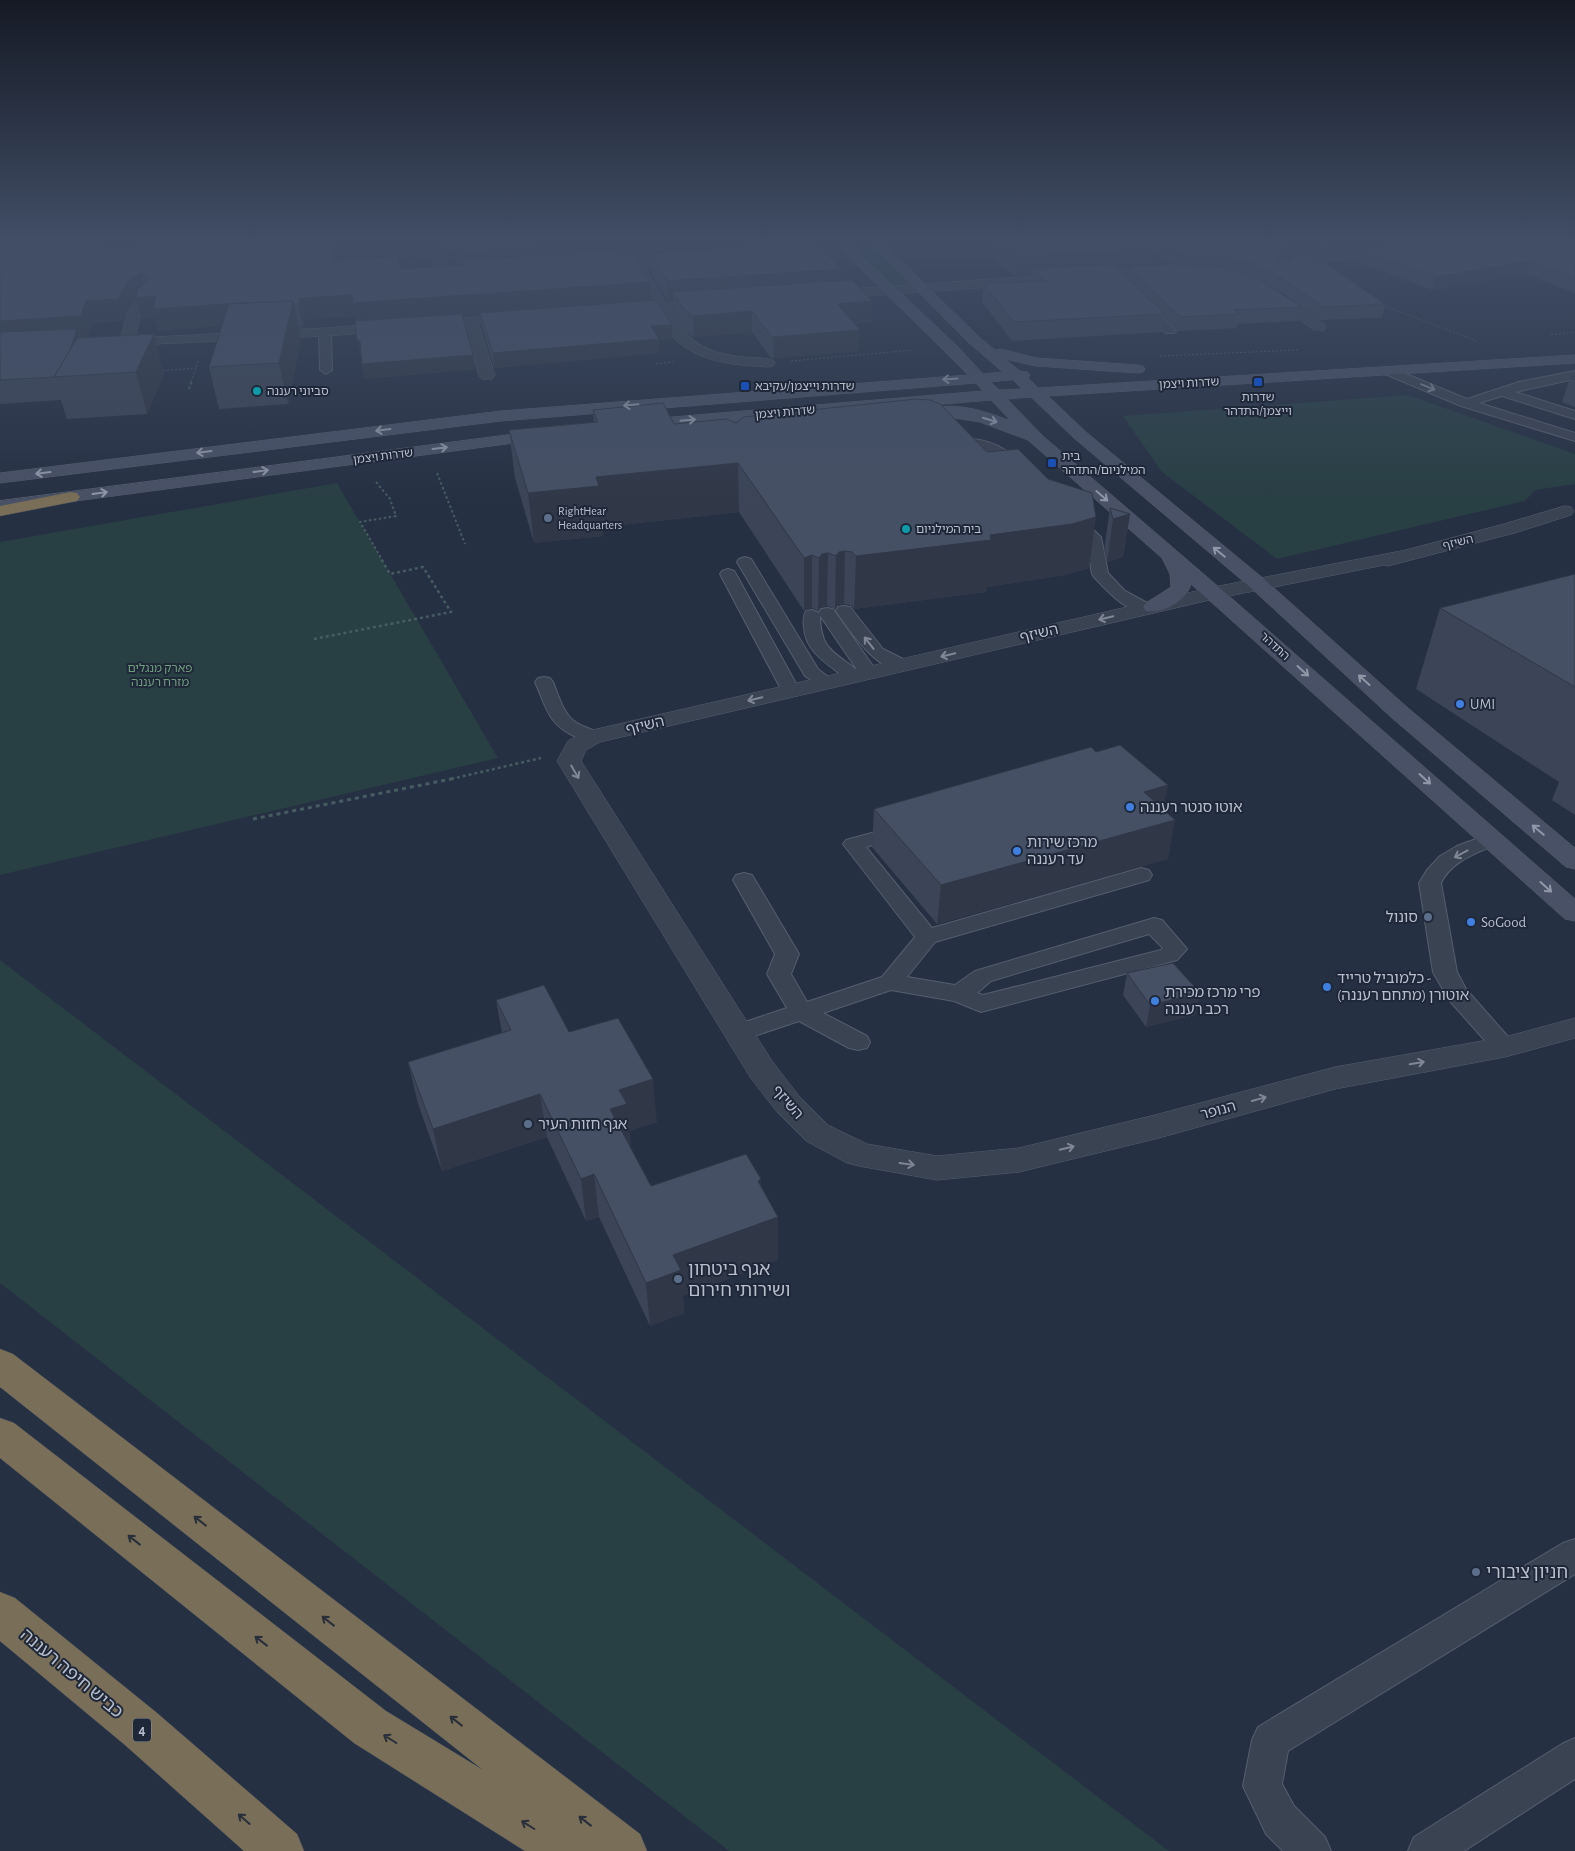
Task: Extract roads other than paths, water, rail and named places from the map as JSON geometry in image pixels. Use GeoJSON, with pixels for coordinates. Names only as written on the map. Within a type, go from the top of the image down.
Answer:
{"type":"FeatureCollection","features":[{"type":"Feature","properties":{"kind":"highway"},"geometry":{"type":"LineString","coordinates":[[0,511],[71,497]]}},
{"type":"Feature","properties":{"kind":"highway"},"geometry":{"type":"LineString","coordinates":[[0,1365],[623,1851]]}},
{"type":"Feature","properties":{"kind":"highway"},"geometry":{"type":"LineString","coordinates":[[0,1435],[370,1727],[570,1851]]}},
{"type":"Feature","properties":{"kind":"highway","name":"כביש חיפה רעננה"},"geometry":{"type":"LineString","coordinates":[[0,1613],[141,1729],[280,1851]]}},
{"type":"Feature","properties":{"kind":"main road","name":"התדהר"},"geometry":{"type":"LineString","coordinates":[[929,328],[1037,440],[1214,592],[1575,913]]}},
{"type":"Feature","properties":{"kind":"main road"},"geometry":{"type":"LineString","coordinates":[[962,328],[1034,393],[1080,427],[1400,713],[1575,861]]}},
{"type":"Feature","properties":{"kind":"main road"},"geometry":{"type":"LineString","coordinates":[[974,340],[1003,354],[1036,362],[1138,369]]}},
{"type":"Feature","properties":{"kind":"main road"},"geometry":{"type":"LineString","coordinates":[[873,386],[895,381],[937,366],[951,349]]}},
{"type":"Feature","properties":{"kind":"main road","name":"שדרות ויצמן"},"geometry":{"type":"LineString","coordinates":[[617,427],[995,395],[1575,359]]}},
{"type":"Feature","properties":{"kind":"main road","name":"שדרות ויצמן"},"geometry":{"type":"LineString","coordinates":[[0,478],[501,416],[978,377],[1157,367]]}},
{"type":"Feature","properties":{"kind":"main road"},"geometry":{"type":"LineString","coordinates":[[1097,403],[1120,395],[1173,384]]}},
{"type":"Feature","properties":{"kind":"main road"},"geometry":{"type":"LineString","coordinates":[[803,410],[889,409],[946,411],[976,415],[1000,422],[1037,440]]}},
{"type":"Feature","properties":{"kind":"main road","name":"שדרות ויצמן"},"geometry":{"type":"LineString","coordinates":[[0,506],[560,434]]}},
{"type":"Feature","properties":{"kind":"main road"},"geometry":{"type":"LineString","coordinates":[[1149,608],[1171,598],[1181,589],[1182,580],[1178,568],[1167,552]]}},
{"type":"Feature","properties":{"kind":"street"},"geometry":{"type":"LineString","coordinates":[[127,342],[131,328]]}},
{"type":"Feature","properties":{"kind":"street"},"geometry":{"type":"LineString","coordinates":[[100,344],[378,328]]}},
{"type":"Feature","properties":{"kind":"street"},"geometry":{"type":"LineString","coordinates":[[473,328],[487,376]]}},
{"type":"Feature","properties":{"kind":"street"},"geometry":{"type":"LineString","coordinates":[[675,328],[687,344],[704,353],[735,361],[768,363]]}},
{"type":"Feature","properties":{"kind":"street","name":"השיזף"},"geometry":{"type":"LineString","coordinates":[[859,1154],[817,1133],[788,1104],[761,1069],[569,761],[576,746],[592,737],[1214,592],[1253,597],[1264,590],[1572,514]]}},
{"type":"Feature","properties":{"kind":"street","name":"הנופר"},"geometry":{"type":"LineString","coordinates":[[859,1154],[890,1162],[937,1168],[1019,1160],[1155,1127],[1335,1078],[1505,1047],[1575,1028]]}},
{"type":"Feature","properties":{"kind":"lane"},"geometry":{"type":"LineString","coordinates":[[325,332],[326,370]]}},
{"type":"Feature","properties":{"kind":"lane"},"geometry":{"type":"LineString","coordinates":[[1546,361],[1554,372],[1571,378]]}},
{"type":"Feature","properties":{"kind":"lane"},"geometry":{"type":"LineString","coordinates":[[1389,371],[1466,403],[1575,437]]}},
{"type":"Feature","properties":{"kind":"lane"},"geometry":{"type":"LineString","coordinates":[[1466,403],[1500,391],[1571,378]]}},
{"type":"Feature","properties":{"kind":"lane"},"geometry":{"type":"LineString","coordinates":[[1500,391],[1575,415]]}},
{"type":"Feature","properties":{"kind":"lane"},"geometry":{"type":"LineString","coordinates":[[960,463],[944,446],[974,443],[989,445],[997,448],[1036,484]]}},
{"type":"Feature","properties":{"kind":"lane"},"geometry":{"type":"LineString","coordinates":[[1063,510],[1093,537],[1100,574],[1118,594],[1149,608]]}},
{"type":"Feature","properties":{"kind":"lane"},"geometry":{"type":"LineString","coordinates":[[745,562],[811,672],[828,683]]}},
{"type":"Feature","properties":{"kind":"lane"},"geometry":{"type":"LineString","coordinates":[[728,574],[791,691]]}},
{"type":"Feature","properties":{"kind":"lane"},"geometry":{"type":"LineString","coordinates":[[828,613],[877,653],[901,665]]}},
{"type":"Feature","properties":{"kind":"lane"},"geometry":{"type":"LineString","coordinates":[[828,613],[813,636],[818,646],[827,656],[861,674]]}},
{"type":"Feature","properties":{"kind":"lane"},"geometry":{"type":"LineString","coordinates":[[828,613],[861,674]]}},
{"type":"Feature","properties":{"kind":"lane"},"geometry":{"type":"LineString","coordinates":[[544,682],[560,718],[568,726],[592,737]]}},
{"type":"Feature","properties":{"kind":"lane"},"geometry":{"type":"LineString","coordinates":[[917,826],[853,844],[927,938]]}},
{"type":"Feature","properties":{"kind":"lane"},"geometry":{"type":"LineString","coordinates":[[1492,839],[1442,864],[1433,874],[1430,883],[1445,972],[1457,994],[1505,1047]]}},
{"type":"Feature","properties":{"kind":"lane"},"geometry":{"type":"LineString","coordinates":[[890,982],[927,938],[1141,875]]}},
{"type":"Feature","properties":{"kind":"lane"},"geometry":{"type":"LineString","coordinates":[[744,880],[788,954],[779,974],[801,1012],[858,1042]]}},
{"type":"Feature","properties":{"kind":"lane"},"geometry":{"type":"LineString","coordinates":[[739,1033],[890,982],[958,994],[981,1004],[1169,955],[1176,949],[1154,925],[983,976],[958,994]]}},
{"type":"Feature","properties":{"kind":"lane"},"geometry":{"type":"LineString","coordinates":[[1311,1851],[1280,1820],[1262,1786],[1271,1740],[1575,1555]]}},
{"type":"Feature","properties":{"kind":"lane"},"geometry":{"type":"LineString","coordinates":[[1428,1851],[1575,1757]]}},
{"type":"Feature","properties":{"kind":"place","name":"שדרות וייצמן/התדהר"},"geometry":{"type":"Point","coordinates":[1258,382]}},
{"type":"Feature","properties":{"kind":"place","name":"שדרות וייצמן/עקיבא"},"geometry":{"type":"Point","coordinates":[745,386]}},
{"type":"Feature","properties":{"kind":"place","name":"סביוני רעננה"},"geometry":{"type":"Point","coordinates":[257,391]}},
{"type":"Feature","properties":{"kind":"place","name":"בית המילניום/התדהר"},"geometry":{"type":"Point","coordinates":[1052,463]}},
{"type":"Feature","properties":{"kind":"place","name":"RightHear Headquarters"},"geometry":{"type":"Point","coordinates":[548,518]}},
{"type":"Feature","properties":{"kind":"place","name":"בית המילניום"},"geometry":{"type":"Point","coordinates":[906,529]}},
{"type":"Feature","properties":{"kind":"place","name":"UMI"},"geometry":{"type":"Point","coordinates":[1460,704]}},
{"type":"Feature","properties":{"kind":"place","name":"אוטו סנטר רעננה"},"geometry":{"type":"Point","coordinates":[1130,807]}},
{"type":"Feature","properties":{"kind":"place","name":"מרכז שירות עד רעננה"},"geometry":{"type":"Point","coordinates":[1017,851]}},
{"type":"Feature","properties":{"kind":"place","name":"סונול"},"geometry":{"type":"Point","coordinates":[1428,917]}},
{"type":"Feature","properties":{"kind":"place","name":"SoGood"},"geometry":{"type":"Point","coordinates":[1471,922]}},
{"type":"Feature","properties":{"kind":"place","name":"כלמוביל טרייד - אוטורן (מתחם רעננה)"},"geometry":{"type":"Point","coordinates":[1327,987]}},
{"type":"Feature","properties":{"kind":"place","name":"פרי מרכז מכירת רכב רעננה"},"geometry":{"type":"Point","coordinates":[1155,1001]}},
{"type":"Feature","properties":{"kind":"place","name":"אגף חזות העיר"},"geometry":{"type":"Point","coordinates":[528,1124]}},
{"type":"Feature","properties":{"kind":"place","name":"אגף ביטחון ושירותי חירום"},"geometry":{"type":"Point","coordinates":[678,1279]}},
{"type":"Feature","properties":{"kind":"place","name":"חניון ציבורי"},"geometry":{"type":"Point","coordinates":[1476,1572]}},
{"type":"Feature","properties":{"kind":"park label","name":"פארק מנגלים מזרח רעננה"},"geometry":{"type":"Point","coordinates":[160,675]}}]}
